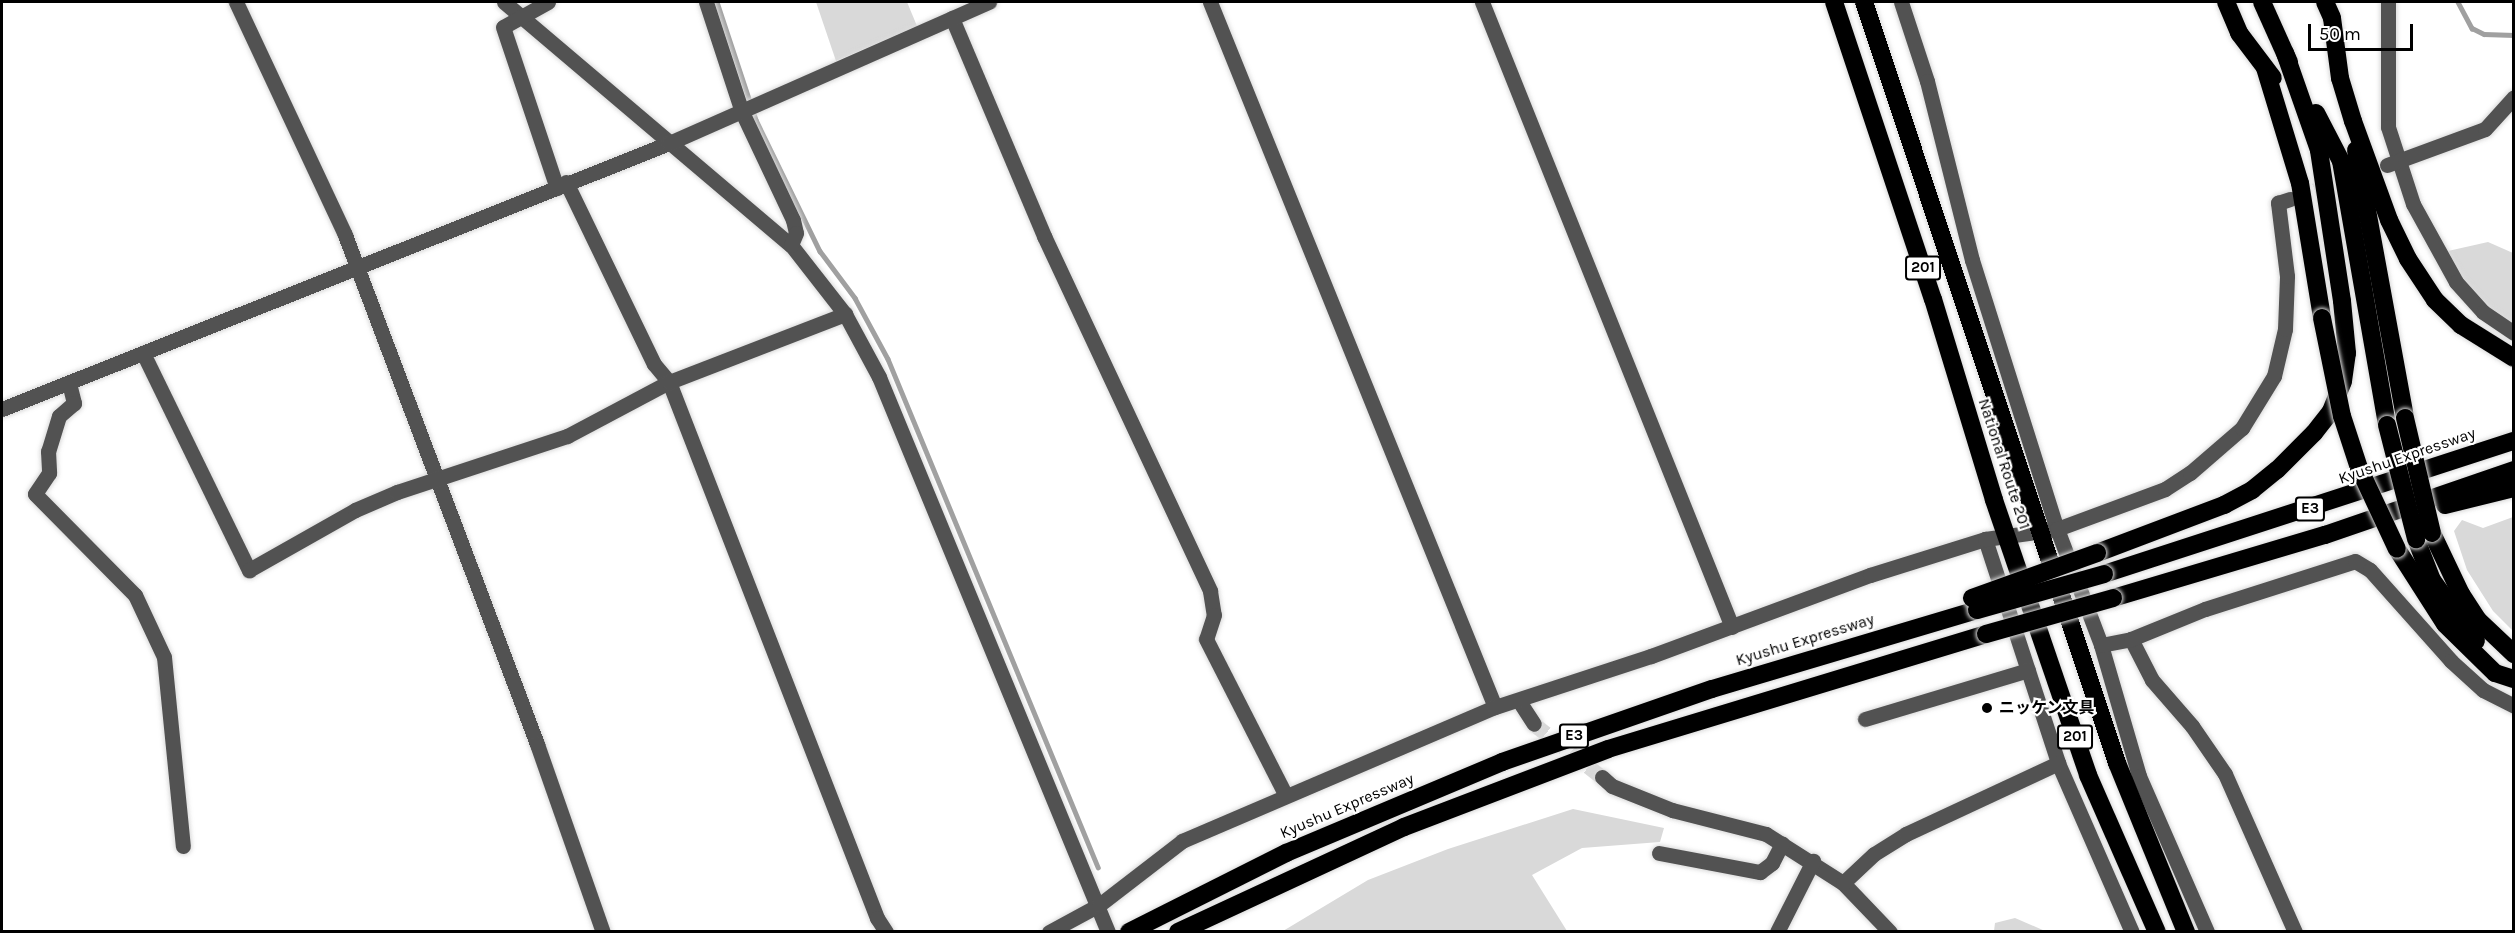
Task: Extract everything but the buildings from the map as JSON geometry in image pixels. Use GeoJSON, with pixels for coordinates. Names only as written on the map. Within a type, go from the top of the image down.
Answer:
{"type":"FeatureCollection","features":[{"type":"Feature","properties":{"kind":"highway","name":"National Route 201"},"geometry":{"type":"LineString","coordinates":[[1864,2],[2117,763],[2186,932]]}},
{"type":"Feature","properties":{"kind":"highway"},"geometry":{"type":"LineString","coordinates":[[2226,2],[2239,33],[2292,103],[2319,150]]}},
{"type":"Feature","properties":{"kind":"highway"},"geometry":{"type":"LineString","coordinates":[[2262,2],[2341,161],[2387,425],[2424,536],[2478,620],[2514,654]]}},
{"type":"Feature","properties":{"kind":"highway"},"geometry":{"type":"LineString","coordinates":[[2325,2],[2332,18],[2340,78],[2389,220],[2435,300],[2493,348],[2514,358]]}},
{"type":"Feature","properties":{"kind":"highway","name":"National Route 201"},"geometry":{"type":"LineString","coordinates":[[1834,4],[1933,299],[2007,537],[2088,776],[2157,932]]}},
{"type":"Feature","properties":{"kind":"highway"},"geometry":{"type":"LineString","coordinates":[[1975,604],[2097,553],[2224,505],[2252,490],[2277,470],[2331,411],[2343,381],[2347,353],[2319,150],[2285,52]]}},
{"type":"Feature","properties":{"kind":"highway"},"geometry":{"type":"LineString","coordinates":[[2265,68],[2300,183],[2322,318],[2342,416],[2359,468],[2397,549],[2445,624],[2495,673],[2514,679]]}},
{"type":"Feature","properties":{"kind":"highway"},"geometry":{"type":"LineString","coordinates":[[2353,121],[2359,176],[2432,580],[2468,633],[2514,679]]}},
{"type":"Feature","properties":{"kind":"highway","name":"Kyushu Expressway"},"geometry":{"type":"LineString","coordinates":[[1129,932],[1185,902],[1371,816],[1502,762],[1975,604],[2104,574],[2514,441]]}},
{"type":"Feature","properties":{"kind":"highway","name":"E3"},"geometry":{"type":"LineString","coordinates":[[1178,932],[1195,922],[1404,827],[1608,749],[1986,634],[2325,536],[2514,470]]}},
{"type":"Feature","properties":{"kind":"highway"},"geometry":{"type":"LineString","coordinates":[[2325,536],[2514,488]]}},
{"type":"Feature","properties":{"kind":"street"},"geometry":{"type":"LineString","coordinates":[[236,2],[358,267],[603,932]]}},
{"type":"Feature","properties":{"kind":"street"},"geometry":{"type":"LineString","coordinates":[[504,2],[792,245],[819,276],[845,314],[879,377],[1108,932]]}},
{"type":"Feature","properties":{"kind":"street"},"geometry":{"type":"LineString","coordinates":[[548,2],[518,15],[503,27],[562,185],[654,364],[669,382],[877,918],[886,932]]}},
{"type":"Feature","properties":{"kind":"street"},"geometry":{"type":"LineString","coordinates":[[707,2],[742,112],[794,220],[796,233],[792,245]]}},
{"type":"Feature","properties":{"kind":"street"},"geometry":{"type":"LineString","coordinates":[[2,409],[669,143],[742,112],[959,10],[989,2]]}},
{"type":"Feature","properties":{"kind":"street"},"geometry":{"type":"LineString","coordinates":[[1210,2],[1494,707]]}},
{"type":"Feature","properties":{"kind":"street"},"geometry":{"type":"LineString","coordinates":[[1482,2],[1732,627]]}},
{"type":"Feature","properties":{"kind":"street"},"geometry":{"type":"LineString","coordinates":[[1901,2],[1926,81],[1972,260],[2057,530],[2101,645],[2139,776],[2207,932]]}},
{"type":"Feature","properties":{"kind":"street"},"geometry":{"type":"LineString","coordinates":[[2388,2],[2388,127],[2392,163],[2456,282],[2483,312],[2514,333]]}},
{"type":"Feature","properties":{"kind":"street"},"geometry":{"type":"LineString","coordinates":[[959,10],[1044,236],[1210,591],[1214,615],[1206,639],[1285,794]]}},
{"type":"Feature","properties":{"kind":"street"},"geometry":{"type":"LineString","coordinates":[[2392,163],[2485,129],[2514,97]]}},
{"type":"Feature","properties":{"kind":"street"},"geometry":{"type":"LineString","coordinates":[[1049,932],[1099,906],[1182,841],[1285,794],[1494,707],[1519,701],[1732,627],[1870,575],[1985,539],[2038,530],[2057,530],[2165,489],[2207,460],[2242,428],[2261,403],[2274,376],[2285,329],[2287,276],[2278,203],[2290,199]]}},
{"type":"Feature","properties":{"kind":"street"},"geometry":{"type":"LineString","coordinates":[[143,353],[249,570],[355,510],[567,436],[669,382],[845,314]]}},
{"type":"Feature","properties":{"kind":"street"},"geometry":{"type":"LineString","coordinates":[[69,383],[74,403],[59,416],[48,451],[49,473],[35,494],[135,595],[164,657],[183,846]]}},
{"type":"Feature","properties":{"kind":"street"},"geometry":{"type":"LineString","coordinates":[[1985,539],[2058,763],[2132,932]]}},
{"type":"Feature","properties":{"kind":"street"},"geometry":{"type":"LineString","coordinates":[[2101,645],[2131,639],[2205,609],[2355,561],[2370,570],[2451,661],[2483,690],[2514,706]]}},
{"type":"Feature","properties":{"kind":"street"},"geometry":{"type":"LineString","coordinates":[[2131,639],[2152,680],[2192,726],[2225,774],[2295,932]]}},
{"type":"Feature","properties":{"kind":"street"},"geometry":{"type":"LineString","coordinates":[[1865,719],[2028,670]]}},
{"type":"Feature","properties":{"kind":"street"},"geometry":{"type":"LineString","coordinates":[[1519,701],[1534,724]]}},
{"type":"Feature","properties":{"kind":"street"},"geometry":{"type":"LineString","coordinates":[[1843,884],[1874,854],[1906,834],[2058,763]]}},
{"type":"Feature","properties":{"kind":"street"},"geometry":{"type":"LineString","coordinates":[[1602,777],[1612,786],[1672,810],[1766,834],[1813,861],[1843,884],[1890,932]]}},
{"type":"Feature","properties":{"kind":"street"},"geometry":{"type":"LineString","coordinates":[[1659,853],[1760,872],[1772,863],[1782,843]]}},
{"type":"Feature","properties":{"kind":"street"},"geometry":{"type":"LineString","coordinates":[[1776,932],[1813,861]]}},
{"type":"Feature","properties":{"kind":"shaded area"},"geometry":{"type":"Polygon","coordinates":[[[816,2],[907,2],[917,26],[836,61],[816,2]]]}},
{"type":"Feature","properties":{"kind":"shaded area"},"geometry":{"type":"Polygon","coordinates":[[[2488,242],[2513,253],[2513,323],[2484,304],[2461,276],[2448,251],[2488,242]]]}},
{"type":"Feature","properties":{"kind":"shaded area"},"geometry":{"type":"Polygon","coordinates":[[[2513,517],[2513,631],[2493,611],[2467,570],[2454,531],[2462,520],[2483,528],[2513,517]]]}},
{"type":"Feature","properties":{"kind":"shaded area"},"geometry":{"type":"Polygon","coordinates":[[[1573,809],[1664,828],[1660,842],[1582,848],[1532,875],[1567,931],[1283,931],[1368,880],[1448,849],[1573,809]]]}},
{"type":"Feature","properties":{"kind":"shaded area"},"geometry":{"type":"Polygon","coordinates":[[[2015,918],[2045,931],[1994,931],[1995,923],[2015,918]]]}},
{"type":"Feature","properties":{"kind":"waterway"},"geometry":{"type":"LineString","coordinates":[[717,2],[756,120],[820,251],[855,298],[888,359],[1098,867]]}},
{"type":"Feature","properties":{"kind":"waterway"},"geometry":{"type":"LineString","coordinates":[[2458,2],[2472,28],[2484,34],[2514,35]]}},
{"type":"Feature","properties":{"kind":"tunnel"},"geometry":{"type":"LineString","coordinates":[[2293,198],[2355,176]]}},
{"type":"Feature","properties":{"kind":"tunnel"},"geometry":{"type":"LineString","coordinates":[[1534,724],[1602,777]]}},
{"type":"Feature","properties":{"kind":"place","name":"ニッケン文具"},"geometry":{"type":"Point","coordinates":[1987,708]}}]}
